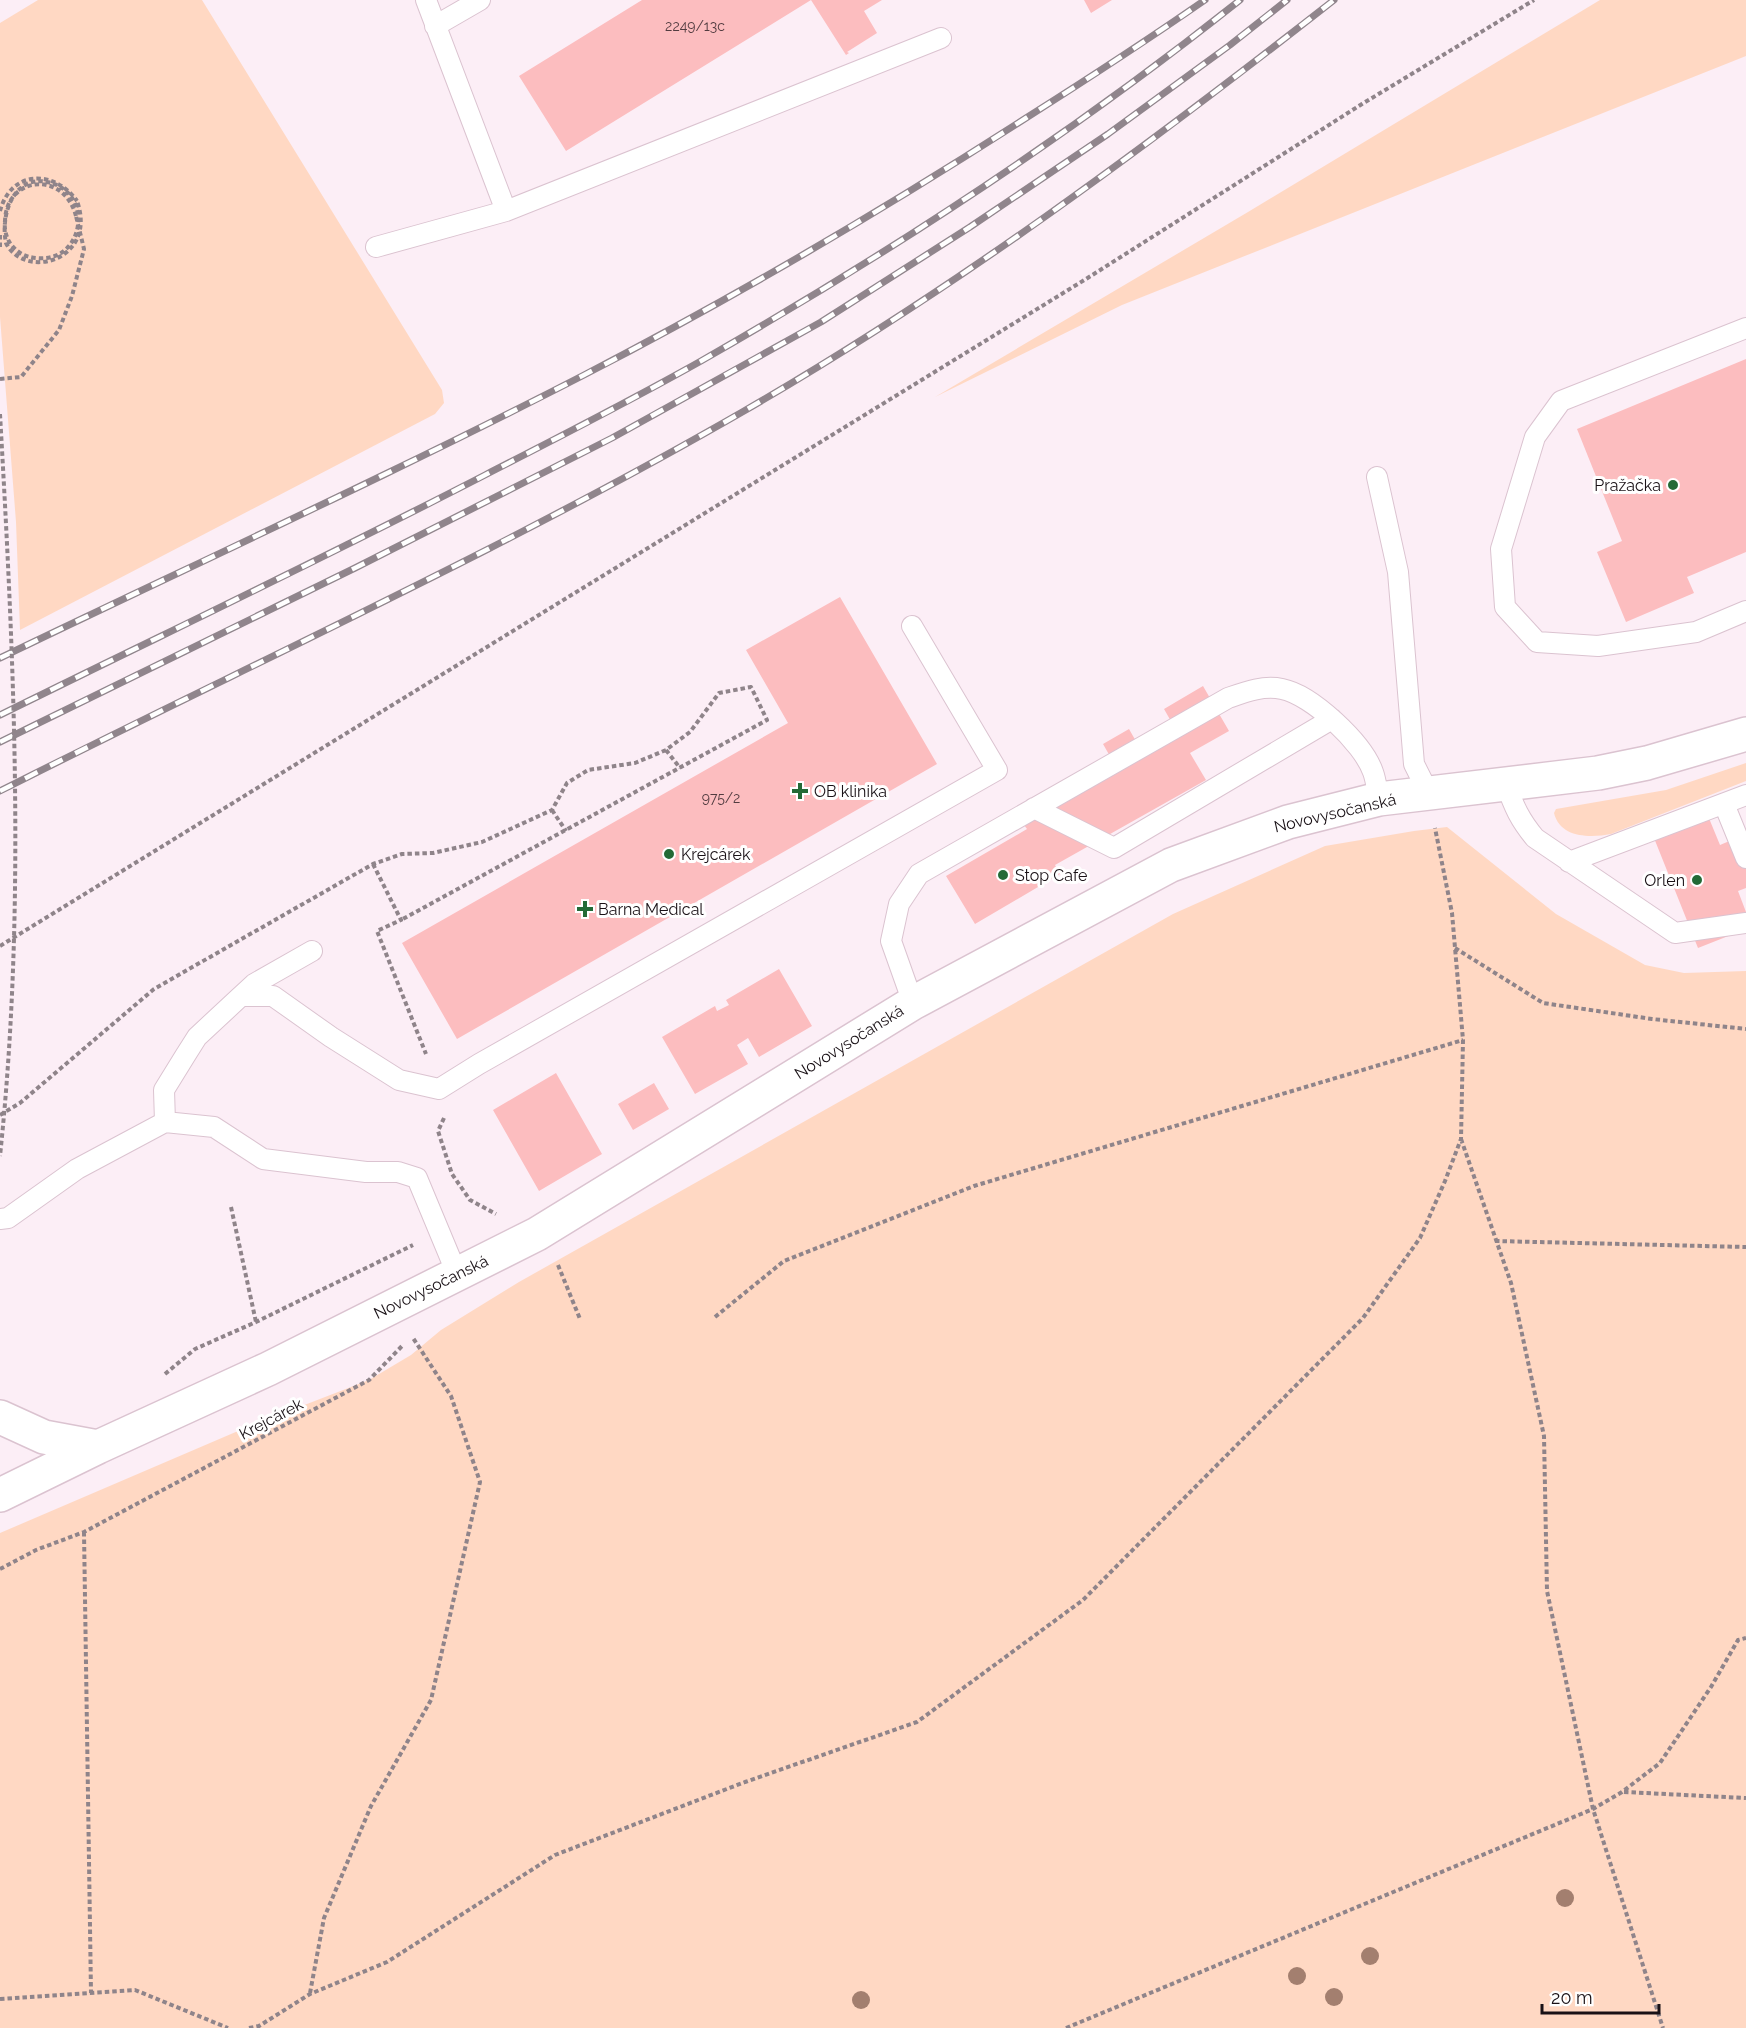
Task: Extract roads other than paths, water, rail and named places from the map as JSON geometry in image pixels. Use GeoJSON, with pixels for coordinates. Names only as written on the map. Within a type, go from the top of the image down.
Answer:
{"type":"FeatureCollection","features":[{"type":"Feature","properties":{"kind":"main road","name":"Novovysočanská"},"geometry":{"type":"LineString","coordinates":[[2,1495],[98,1447],[268,1369],[537,1234],[913,1003],[1171,865],[1287,822],[1379,799],[1598,773],[1647,763],[1746,734]]}},
{"type":"Feature","properties":{"kind":"main road"},"geometry":{"type":"LineString","coordinates":[[0,1417],[44,1437],[98,1447]]}},
{"type":"Feature","properties":{"kind":"lane"},"geometry":{"type":"LineString","coordinates":[[426,0],[506,211]]}},
{"type":"Feature","properties":{"kind":"lane"},"geometry":{"type":"LineString","coordinates":[[435,26],[480,0]]}},
{"type":"Feature","properties":{"kind":"lane"},"geometry":{"type":"LineString","coordinates":[[376,247],[506,211],[941,38]]}},
{"type":"Feature","properties":{"kind":"lane"},"geometry":{"type":"LineString","coordinates":[[1746,328],[1561,401],[1534,437],[1501,549],[1505,607],[1537,642],[1598,646],[1685,634],[1696,632],[1746,611]]}},
{"type":"Feature","properties":{"kind":"lane"},"geometry":{"type":"LineString","coordinates":[[1377,477],[1398,572],[1414,764],[1429,794]]}},
{"type":"Feature","properties":{"kind":"lane"},"geometry":{"type":"LineString","coordinates":[[241,996],[273,996],[331,1038],[399,1080],[439,1089],[479,1064],[997,770],[912,626]]}},
{"type":"Feature","properties":{"kind":"lane"},"geometry":{"type":"LineString","coordinates":[[913,1003],[891,941],[899,904],[919,874],[1228,698],[1257,688],[1282,689],[1303,696],[1332,719],[1354,741],[1373,770],[1379,799]]}},
{"type":"Feature","properties":{"kind":"lane"},"geometry":{"type":"LineString","coordinates":[[1034,808],[1114,848],[1332,719]]}},
{"type":"Feature","properties":{"kind":"lane"},"geometry":{"type":"LineString","coordinates":[[1506,784],[1522,823],[1535,838],[1674,933],[1746,923]]}},
{"type":"Feature","properties":{"kind":"lane"},"geometry":{"type":"LineString","coordinates":[[1569,862],[1746,795]]}},
{"type":"Feature","properties":{"kind":"lane"},"geometry":{"type":"LineString","coordinates":[[1724,804],[1746,858]]}},
{"type":"Feature","properties":{"kind":"lane"},"geometry":{"type":"LineString","coordinates":[[165,1122],[164,1090],[197,1037],[254,984],[312,951]]}},
{"type":"Feature","properties":{"kind":"lane"},"geometry":{"type":"LineString","coordinates":[[0,1219],[8,1218],[77,1168],[165,1122],[214,1127],[263,1159],[366,1172],[398,1172],[417,1178],[457,1274]]}},
{"type":"Feature","properties":{"kind":"railway"},"geometry":{"type":"LineString","coordinates":[[0,658],[439,448],[697,315],[918,186],[1093,75],[1205,0]]}},
{"type":"Feature","properties":{"kind":"railway"},"geometry":{"type":"LineString","coordinates":[[0,715],[425,506],[701,361],[840,278],[978,191],[1111,98],[1240,0]]}},
{"type":"Feature","properties":{"kind":"railway"},"geometry":{"type":"LineString","coordinates":[[0,742],[355,568],[612,438],[821,322],[970,227],[1108,134],[1230,45],[1287,0]]}},
{"type":"Feature","properties":{"kind":"railway"},"geometry":{"type":"LineString","coordinates":[[0,791],[468,559],[653,462],[744,411],[897,317],[1046,216],[1191,110],[1334,0]]}},
{"type":"Feature","properties":{"kind":"place","name":"Pražačka"},"geometry":{"type":"Point","coordinates":[1673,485]}},
{"type":"Feature","properties":{"kind":"place","name":"OB klinika"},"geometry":{"type":"Point","coordinates":[800,791]}},
{"type":"Feature","properties":{"kind":"place","name":"Krejcárek"},"geometry":{"type":"Point","coordinates":[669,854]}},
{"type":"Feature","properties":{"kind":"place","name":"Stop Cafe"},"geometry":{"type":"Point","coordinates":[1003,875]}},
{"type":"Feature","properties":{"kind":"place","name":"Orlen"},"geometry":{"type":"Point","coordinates":[1697,880]}},
{"type":"Feature","properties":{"kind":"place","name":"Barna Medical"},"geometry":{"type":"Point","coordinates":[585,909]}}]}
